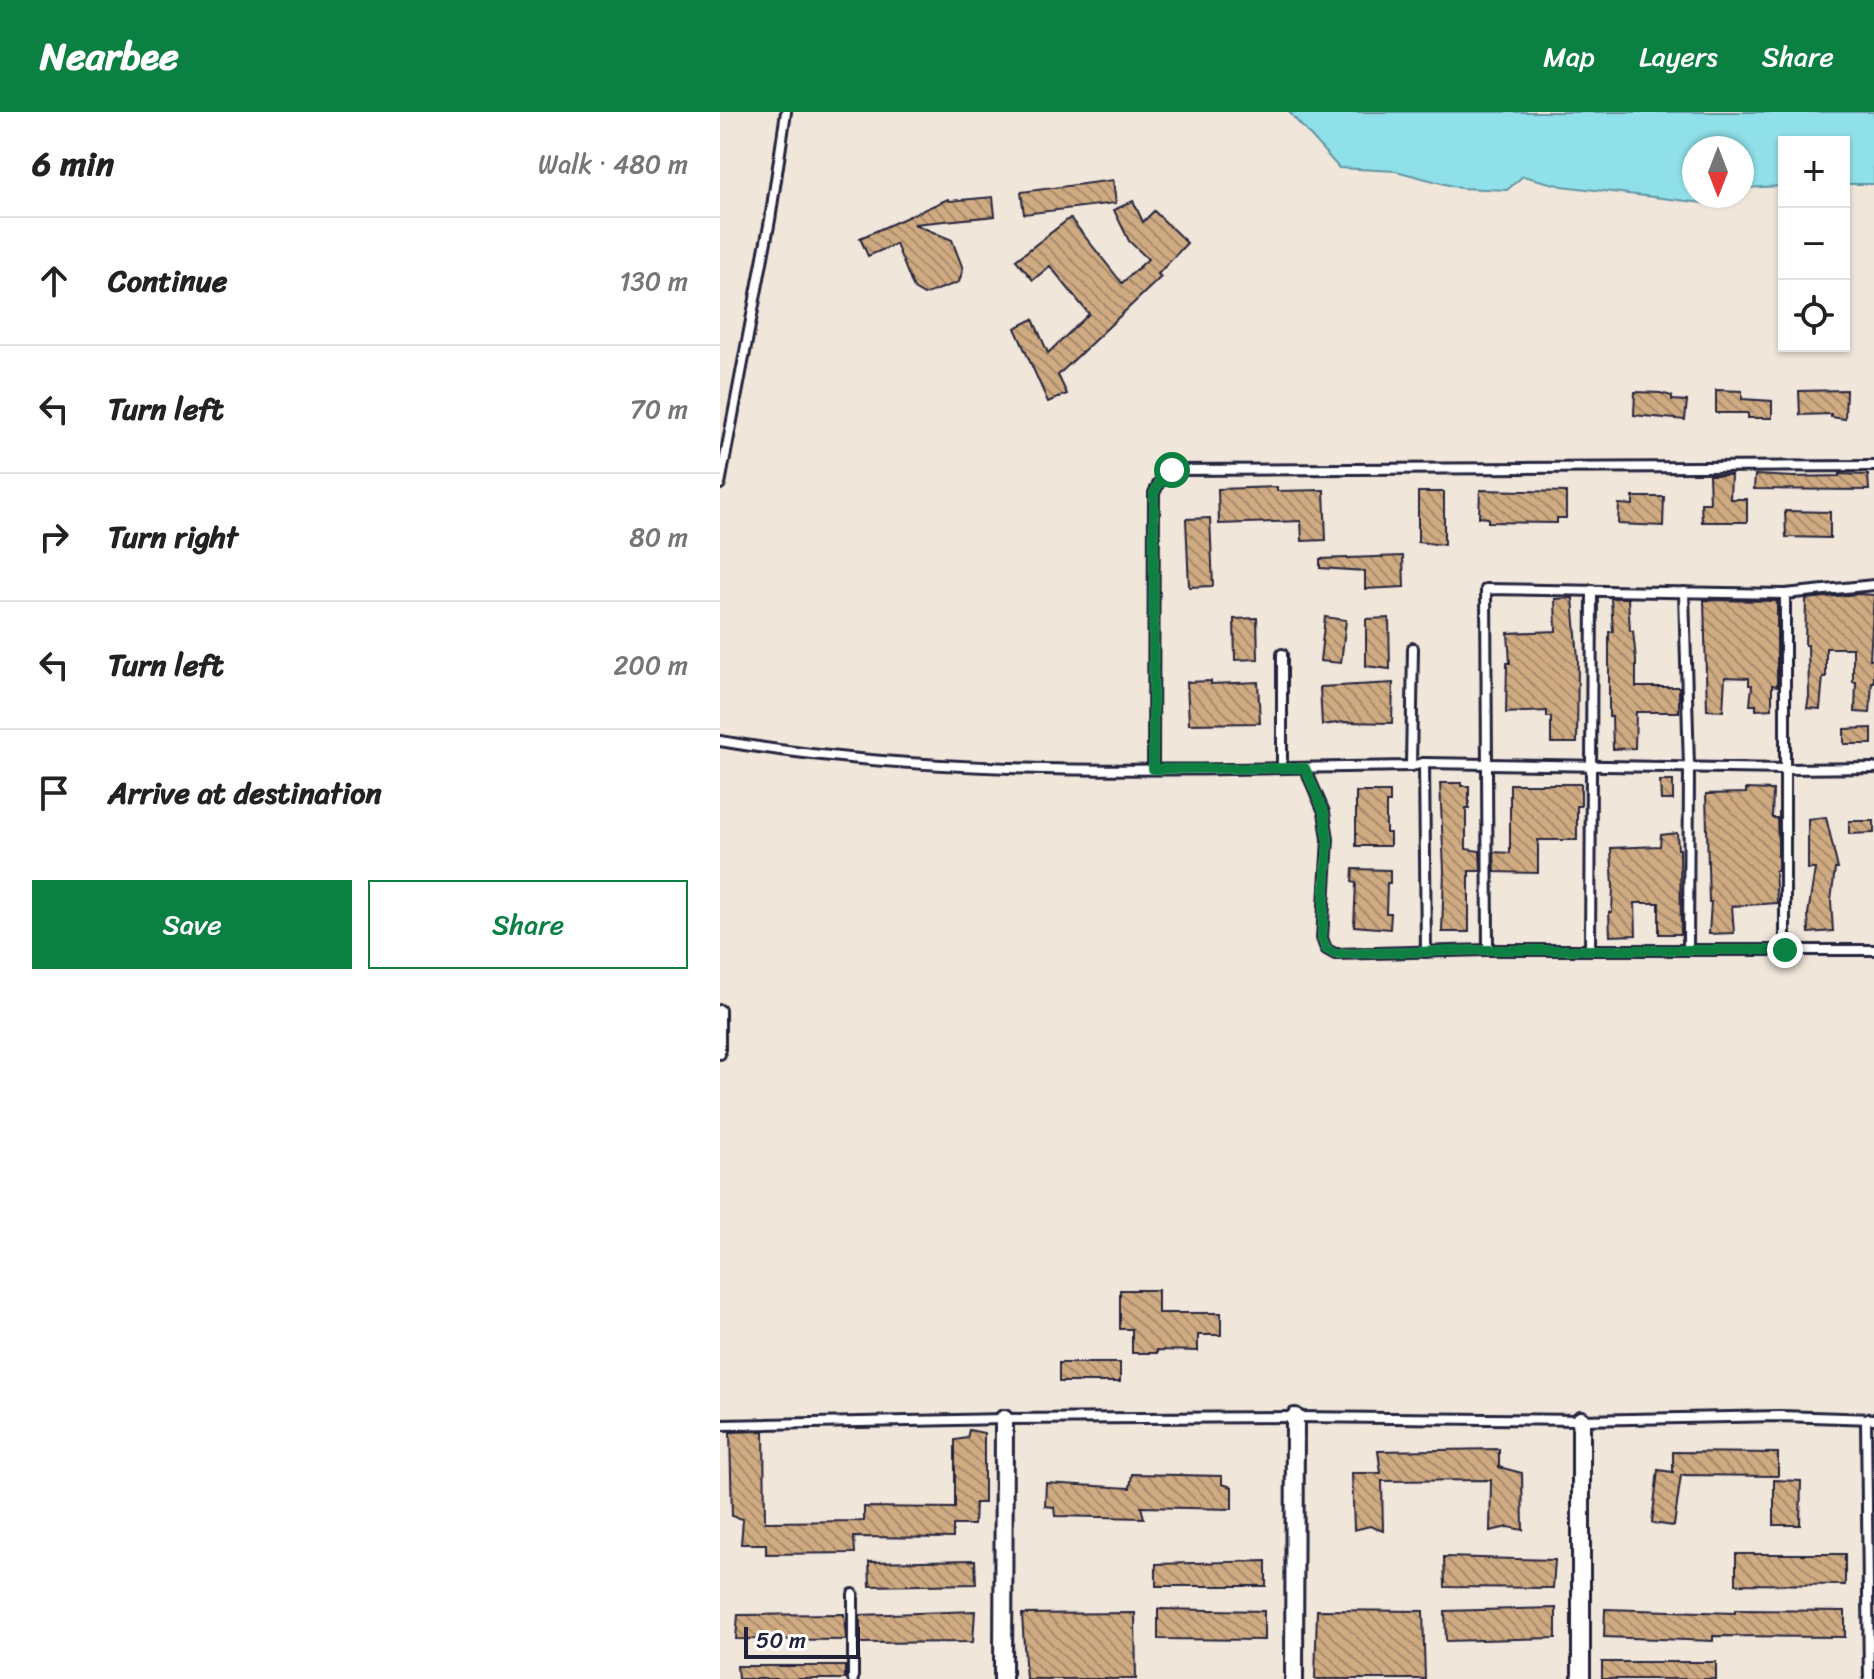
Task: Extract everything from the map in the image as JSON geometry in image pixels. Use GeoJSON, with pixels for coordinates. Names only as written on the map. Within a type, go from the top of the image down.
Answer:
{"type":"FeatureCollection","features":[{"type":"Feature","properties":{"kind":"street"},"geometry":{"type":"LineString","coordinates":[[1294,1679],[1295,1417]]}},
{"type":"Feature","properties":{"kind":"street"},"geometry":{"type":"LineString","coordinates":[[1003,1679],[1004,1419]]}},
{"type":"Feature","properties":{"kind":"street"},"geometry":{"type":"LineString","coordinates":[[1581,1420],[1581,1679]]}},
{"type":"Feature","properties":{"kind":"lane"},"geometry":{"type":"LineString","coordinates":[[720,484],[770,220],[786,112]]}},
{"type":"Feature","properties":{"kind":"lane"},"geometry":{"type":"LineString","coordinates":[[1153,769],[1154,493],[1161,479],[1172,470],[1874,466]]}},
{"type":"Feature","properties":{"kind":"lane"},"geometry":{"type":"LineString","coordinates":[[1488,950],[1486,589],[1785,594],[1874,585]]}},
{"type":"Feature","properties":{"kind":"lane"},"geometry":{"type":"LineString","coordinates":[[1590,950],[1592,590]]}},
{"type":"Feature","properties":{"kind":"lane"},"geometry":{"type":"LineString","coordinates":[[1684,592],[1689,767],[1688,949]]}},
{"type":"Feature","properties":{"kind":"lane"},"geometry":{"type":"LineString","coordinates":[[1785,594],[1785,950]]}},
{"type":"Feature","properties":{"kind":"lane"},"geometry":{"type":"LineString","coordinates":[[1411,766],[1413,648]]}},
{"type":"Feature","properties":{"kind":"lane"},"geometry":{"type":"LineString","coordinates":[[1282,654],[1282,767]]}},
{"type":"Feature","properties":{"kind":"lane"},"geometry":{"type":"LineString","coordinates":[[720,741],[781,751],[1021,770],[1305,768],[1411,766],[1424,763],[1874,768]]}},
{"type":"Feature","properties":{"kind":"lane"},"geometry":{"type":"LineString","coordinates":[[1424,763],[1426,952]]}},
{"type":"Feature","properties":{"kind":"lane"},"geometry":{"type":"LineString","coordinates":[[1305,768],[1324,812],[1328,839],[1322,938],[1326,949],[1335,954],[1488,950],[1874,950]]}},
{"type":"Feature","properties":{"kind":"lane"},"geometry":{"type":"LineString","coordinates":[[720,1010],[720,1054]]}},
{"type":"Feature","properties":{"kind":"lane"},"geometry":{"type":"LineString","coordinates":[[720,1425],[1295,1417],[1581,1420],[1780,1416],[1870,1419],[1869,1679]]}},
{"type":"Feature","properties":{"kind":"lane"},"geometry":{"type":"LineString","coordinates":[[853,1594],[853,1679]]}},
{"type":"Feature","properties":{"kind":"water"},"geometry":{"type":"Polygon","coordinates":[[[1289,112],[1874,112],[1874,184],[1850,184],[1850,136],[1778,136],[1778,186],[1754,187],[1754,136],[1682,136],[1682,200],[1562,186],[1523,176],[1507,190],[1460,188],[1396,171],[1339,168],[1289,112]]]}},
{"type":"Feature","properties":{"kind":"building"},"geometry":{"type":"Polygon","coordinates":[[[1113,180],[1116,203],[1024,214],[1021,192],[1113,180]]]}},
{"type":"Feature","properties":{"kind":"building"},"geometry":{"type":"Polygon","coordinates":[[[993,197],[995,216],[914,224],[952,240],[963,269],[959,282],[924,295],[914,289],[896,244],[868,256],[860,238],[948,199],[993,197]]]}},
{"type":"Feature","properties":{"kind":"building"},"geometry":{"type":"Polygon","coordinates":[[[1133,201],[1143,222],[1154,211],[1187,243],[1158,274],[1161,277],[1058,375],[1067,394],[1048,402],[1015,328],[1033,319],[1048,353],[1089,314],[1050,266],[1033,280],[1016,260],[1070,218],[1122,283],[1148,259],[1129,241],[1114,210],[1133,201]]]}},
{"type":"Feature","properties":{"kind":"building"},"geometry":{"type":"Polygon","coordinates":[[[1716,390],[1742,391],[1742,399],[1772,401],[1772,418],[1748,418],[1748,413],[1716,413],[1716,390]]]}},
{"type":"Feature","properties":{"kind":"building"},"geometry":{"type":"Polygon","coordinates":[[[1846,390],[1845,419],[1831,417],[1831,414],[1800,415],[1799,391],[1846,390]]]}},
{"type":"Feature","properties":{"kind":"building"},"geometry":{"type":"Polygon","coordinates":[[[1635,392],[1660,393],[1672,396],[1672,400],[1687,401],[1685,420],[1634,415],[1635,392]]]}},
{"type":"Feature","properties":{"kind":"building"},"geometry":{"type":"Polygon","coordinates":[[[1709,475],[1731,475],[1730,499],[1747,499],[1747,522],[1702,522],[1701,503],[1710,503],[1709,475]]]}},
{"type":"Feature","properties":{"kind":"building"},"geometry":{"type":"Polygon","coordinates":[[[1755,475],[1794,477],[1868,475],[1869,490],[1754,489],[1755,475]]]}},
{"type":"Feature","properties":{"kind":"building"},"geometry":{"type":"Polygon","coordinates":[[[1277,487],[1277,491],[1324,490],[1326,540],[1302,541],[1301,521],[1219,524],[1218,489],[1277,487]]]}},
{"type":"Feature","properties":{"kind":"building"},"geometry":{"type":"Polygon","coordinates":[[[1480,490],[1566,492],[1566,518],[1557,518],[1557,523],[1488,522],[1488,518],[1479,517],[1480,490]]]}},
{"type":"Feature","properties":{"kind":"building"},"geometry":{"type":"Polygon","coordinates":[[[1418,492],[1444,492],[1444,545],[1418,542],[1418,492]]]}},
{"type":"Feature","properties":{"kind":"building"},"geometry":{"type":"Polygon","coordinates":[[[1633,497],[1664,497],[1663,526],[1618,524],[1619,504],[1633,505],[1633,497]]]}},
{"type":"Feature","properties":{"kind":"building"},"geometry":{"type":"Polygon","coordinates":[[[1785,511],[1830,512],[1830,538],[1786,537],[1785,511]]]}},
{"type":"Feature","properties":{"kind":"building"},"geometry":{"type":"Polygon","coordinates":[[[1210,518],[1213,586],[1189,587],[1186,519],[1210,518]]]}},
{"type":"Feature","properties":{"kind":"building"},"geometry":{"type":"Polygon","coordinates":[[[1403,556],[1404,587],[1365,589],[1365,571],[1320,568],[1320,559],[1403,556]]]}},
{"type":"Feature","properties":{"kind":"building"},"geometry":{"type":"Polygon","coordinates":[[[1874,595],[1870,659],[1874,659],[1874,682],[1870,713],[1855,712],[1853,648],[1826,648],[1826,677],[1823,677],[1820,709],[1807,708],[1806,599],[1874,595]]]}},
{"type":"Feature","properties":{"kind":"building"},"geometry":{"type":"Polygon","coordinates":[[[1573,598],[1578,659],[1577,743],[1551,743],[1551,717],[1547,717],[1547,711],[1506,713],[1507,663],[1510,663],[1508,633],[1556,631],[1555,599],[1573,598]]]}},
{"type":"Feature","properties":{"kind":"building"},"geometry":{"type":"Polygon","coordinates":[[[1611,598],[1628,598],[1636,660],[1636,687],[1679,687],[1679,712],[1636,712],[1635,748],[1613,749],[1612,717],[1609,717],[1609,632],[1613,632],[1611,598]]]}},
{"type":"Feature","properties":{"kind":"building"},"geometry":{"type":"Polygon","coordinates":[[[1704,600],[1777,601],[1777,686],[1772,685],[1772,709],[1756,710],[1756,705],[1750,705],[1752,685],[1749,685],[1749,678],[1725,677],[1723,711],[1707,710],[1704,600]]]}},
{"type":"Feature","properties":{"kind":"building"},"geometry":{"type":"Polygon","coordinates":[[[1325,617],[1346,620],[1341,663],[1320,661],[1325,617]]]}},
{"type":"Feature","properties":{"kind":"building"},"geometry":{"type":"Polygon","coordinates":[[[1257,618],[1258,659],[1235,660],[1234,619],[1257,618]]]}},
{"type":"Feature","properties":{"kind":"building"},"geometry":{"type":"Polygon","coordinates":[[[1389,618],[1390,669],[1366,666],[1366,619],[1389,618]]]}},
{"type":"Feature","properties":{"kind":"building"},"geometry":{"type":"Polygon","coordinates":[[[1211,681],[1211,684],[1258,682],[1260,723],[1189,724],[1187,682],[1211,681]]]}},
{"type":"Feature","properties":{"kind":"building"},"geometry":{"type":"Polygon","coordinates":[[[1393,683],[1392,723],[1322,725],[1320,687],[1393,683]]]}},
{"type":"Feature","properties":{"kind":"building"},"geometry":{"type":"Polygon","coordinates":[[[1872,728],[1872,744],[1844,744],[1844,729],[1872,728]]]}},
{"type":"Feature","properties":{"kind":"building"},"geometry":{"type":"Polygon","coordinates":[[[1660,781],[1673,781],[1673,800],[1661,800],[1660,781]]]}},
{"type":"Feature","properties":{"kind":"building"},"geometry":{"type":"Polygon","coordinates":[[[1440,783],[1469,786],[1466,849],[1480,851],[1481,871],[1469,871],[1469,932],[1442,932],[1444,871],[1440,783]]]}},
{"type":"Feature","properties":{"kind":"building"},"geometry":{"type":"Polygon","coordinates":[[[1510,784],[1581,784],[1581,806],[1577,806],[1577,840],[1538,840],[1538,873],[1495,872],[1494,852],[1510,853],[1510,784]]]}},
{"type":"Feature","properties":{"kind":"building"},"geometry":{"type":"Polygon","coordinates":[[[1746,789],[1773,790],[1772,818],[1777,818],[1778,844],[1778,871],[1775,871],[1777,903],[1732,906],[1734,933],[1709,934],[1711,902],[1706,794],[1746,793],[1746,789]]]}},
{"type":"Feature","properties":{"kind":"building"},"geometry":{"type":"Polygon","coordinates":[[[1356,792],[1390,792],[1390,803],[1386,803],[1386,833],[1390,833],[1390,846],[1356,846],[1356,792]]]}},
{"type":"Feature","properties":{"kind":"building"},"geometry":{"type":"Polygon","coordinates":[[[1826,817],[1838,869],[1835,869],[1831,901],[1833,931],[1809,933],[1808,914],[1815,869],[1808,869],[1808,819],[1826,817]]]}},
{"type":"Feature","properties":{"kind":"building"},"geometry":{"type":"Polygon","coordinates":[[[1849,821],[1874,821],[1874,833],[1849,834],[1849,821]]]}},
{"type":"Feature","properties":{"kind":"building"},"geometry":{"type":"Polygon","coordinates":[[[1677,833],[1681,934],[1659,934],[1659,903],[1635,903],[1636,935],[1610,936],[1609,912],[1612,912],[1613,888],[1611,848],[1660,846],[1661,835],[1677,833]]]}},
{"type":"Feature","properties":{"kind":"building"},"geometry":{"type":"Polygon","coordinates":[[[1353,869],[1390,870],[1386,913],[1391,913],[1390,929],[1354,926],[1356,883],[1352,882],[1353,869]]]}},
{"type":"Feature","properties":{"kind":"building"},"geometry":{"type":"Polygon","coordinates":[[[1120,1290],[1158,1290],[1158,1313],[1221,1313],[1221,1335],[1198,1335],[1198,1351],[1132,1353],[1132,1329],[1120,1329],[1120,1290]]]}},
{"type":"Feature","properties":{"kind":"building"},"geometry":{"type":"Polygon","coordinates":[[[1059,1363],[1120,1363],[1120,1382],[1059,1382],[1059,1363]]]}},
{"type":"Feature","properties":{"kind":"building"},"geometry":{"type":"Polygon","coordinates":[[[969,1430],[984,1433],[984,1503],[975,1503],[974,1525],[953,1525],[953,1538],[854,1537],[855,1553],[766,1554],[766,1544],[741,1544],[743,1519],[732,1516],[730,1432],[764,1431],[765,1522],[864,1521],[864,1507],[955,1508],[955,1440],[967,1438],[969,1430]]]}},
{"type":"Feature","properties":{"kind":"building"},"geometry":{"type":"Polygon","coordinates":[[[1499,1449],[1499,1467],[1522,1473],[1523,1530],[1508,1527],[1490,1531],[1491,1480],[1382,1481],[1383,1531],[1370,1526],[1354,1530],[1352,1473],[1381,1473],[1378,1451],[1499,1449]]]}},
{"type":"Feature","properties":{"kind":"building"},"geometry":{"type":"Polygon","coordinates":[[[1673,1452],[1778,1453],[1778,1476],[1681,1475],[1674,1526],[1652,1523],[1658,1470],[1673,1472],[1673,1452]]]}},
{"type":"Feature","properties":{"kind":"building"},"geometry":{"type":"Polygon","coordinates":[[[1132,1474],[1222,1476],[1222,1484],[1232,1487],[1232,1509],[1141,1507],[1144,1518],[1055,1516],[1054,1507],[1045,1506],[1046,1483],[1130,1488],[1132,1474]]]}},
{"type":"Feature","properties":{"kind":"building"},"geometry":{"type":"Polygon","coordinates":[[[1774,1480],[1801,1481],[1800,1525],[1774,1525],[1774,1480]]]}},
{"type":"Feature","properties":{"kind":"building"},"geometry":{"type":"Polygon","coordinates":[[[1736,1554],[1845,1554],[1845,1585],[1736,1584],[1736,1554]]]}},
{"type":"Feature","properties":{"kind":"building"},"geometry":{"type":"Polygon","coordinates":[[[1444,1557],[1555,1560],[1553,1588],[1445,1587],[1444,1557]]]}},
{"type":"Feature","properties":{"kind":"building"},"geometry":{"type":"Polygon","coordinates":[[[975,1560],[976,1584],[870,1586],[869,1562],[975,1560]]]}},
{"type":"Feature","properties":{"kind":"building"},"geometry":{"type":"Polygon","coordinates":[[[1266,1561],[1266,1586],[1156,1586],[1156,1564],[1266,1561]]]}},
{"type":"Feature","properties":{"kind":"building"},"geometry":{"type":"Polygon","coordinates":[[[1556,1608],[1556,1638],[1446,1641],[1445,1611],[1556,1608]]]}},
{"type":"Feature","properties":{"kind":"building"},"geometry":{"type":"Polygon","coordinates":[[[1158,1609],[1264,1611],[1264,1640],[1158,1639],[1158,1609]]]}},
{"type":"Feature","properties":{"kind":"building"},"geometry":{"type":"Polygon","coordinates":[[[1605,1609],[1735,1613],[1735,1610],[1845,1611],[1845,1637],[1713,1636],[1713,1641],[1604,1637],[1605,1609]]]}},
{"type":"Feature","properties":{"kind":"building"},"geometry":{"type":"Polygon","coordinates":[[[1317,1610],[1423,1611],[1425,1679],[1315,1679],[1317,1610]]]}},
{"type":"Feature","properties":{"kind":"building"},"geometry":{"type":"Polygon","coordinates":[[[975,1611],[973,1642],[862,1643],[860,1640],[860,1615],[975,1611]]]}},
{"type":"Feature","properties":{"kind":"building"},"geometry":{"type":"Polygon","coordinates":[[[1135,1613],[1136,1679],[1026,1679],[1022,1614],[1135,1613]]]}},
{"type":"Feature","properties":{"kind":"building"},"geometry":{"type":"Polygon","coordinates":[[[844,1614],[846,1640],[736,1639],[738,1615],[844,1614]]]}},
{"type":"Feature","properties":{"kind":"building"},"geometry":{"type":"Polygon","coordinates":[[[1602,1662],[1716,1662],[1716,1679],[1602,1679],[1602,1662]]]}},
{"type":"Feature","properties":{"kind":"building"},"geometry":{"type":"Polygon","coordinates":[[[737,1666],[845,1666],[845,1679],[738,1679],[737,1666]]]}},
{"type":"Feature","properties":{"kind":"route"},"geometry":{"type":"LineString","coordinates":[[1172,470],[1161,479],[1154,493],[1153,769],[1305,768],[1324,812],[1328,839],[1322,938],[1326,949],[1335,954],[1488,950],[1785,950]]}}]}
